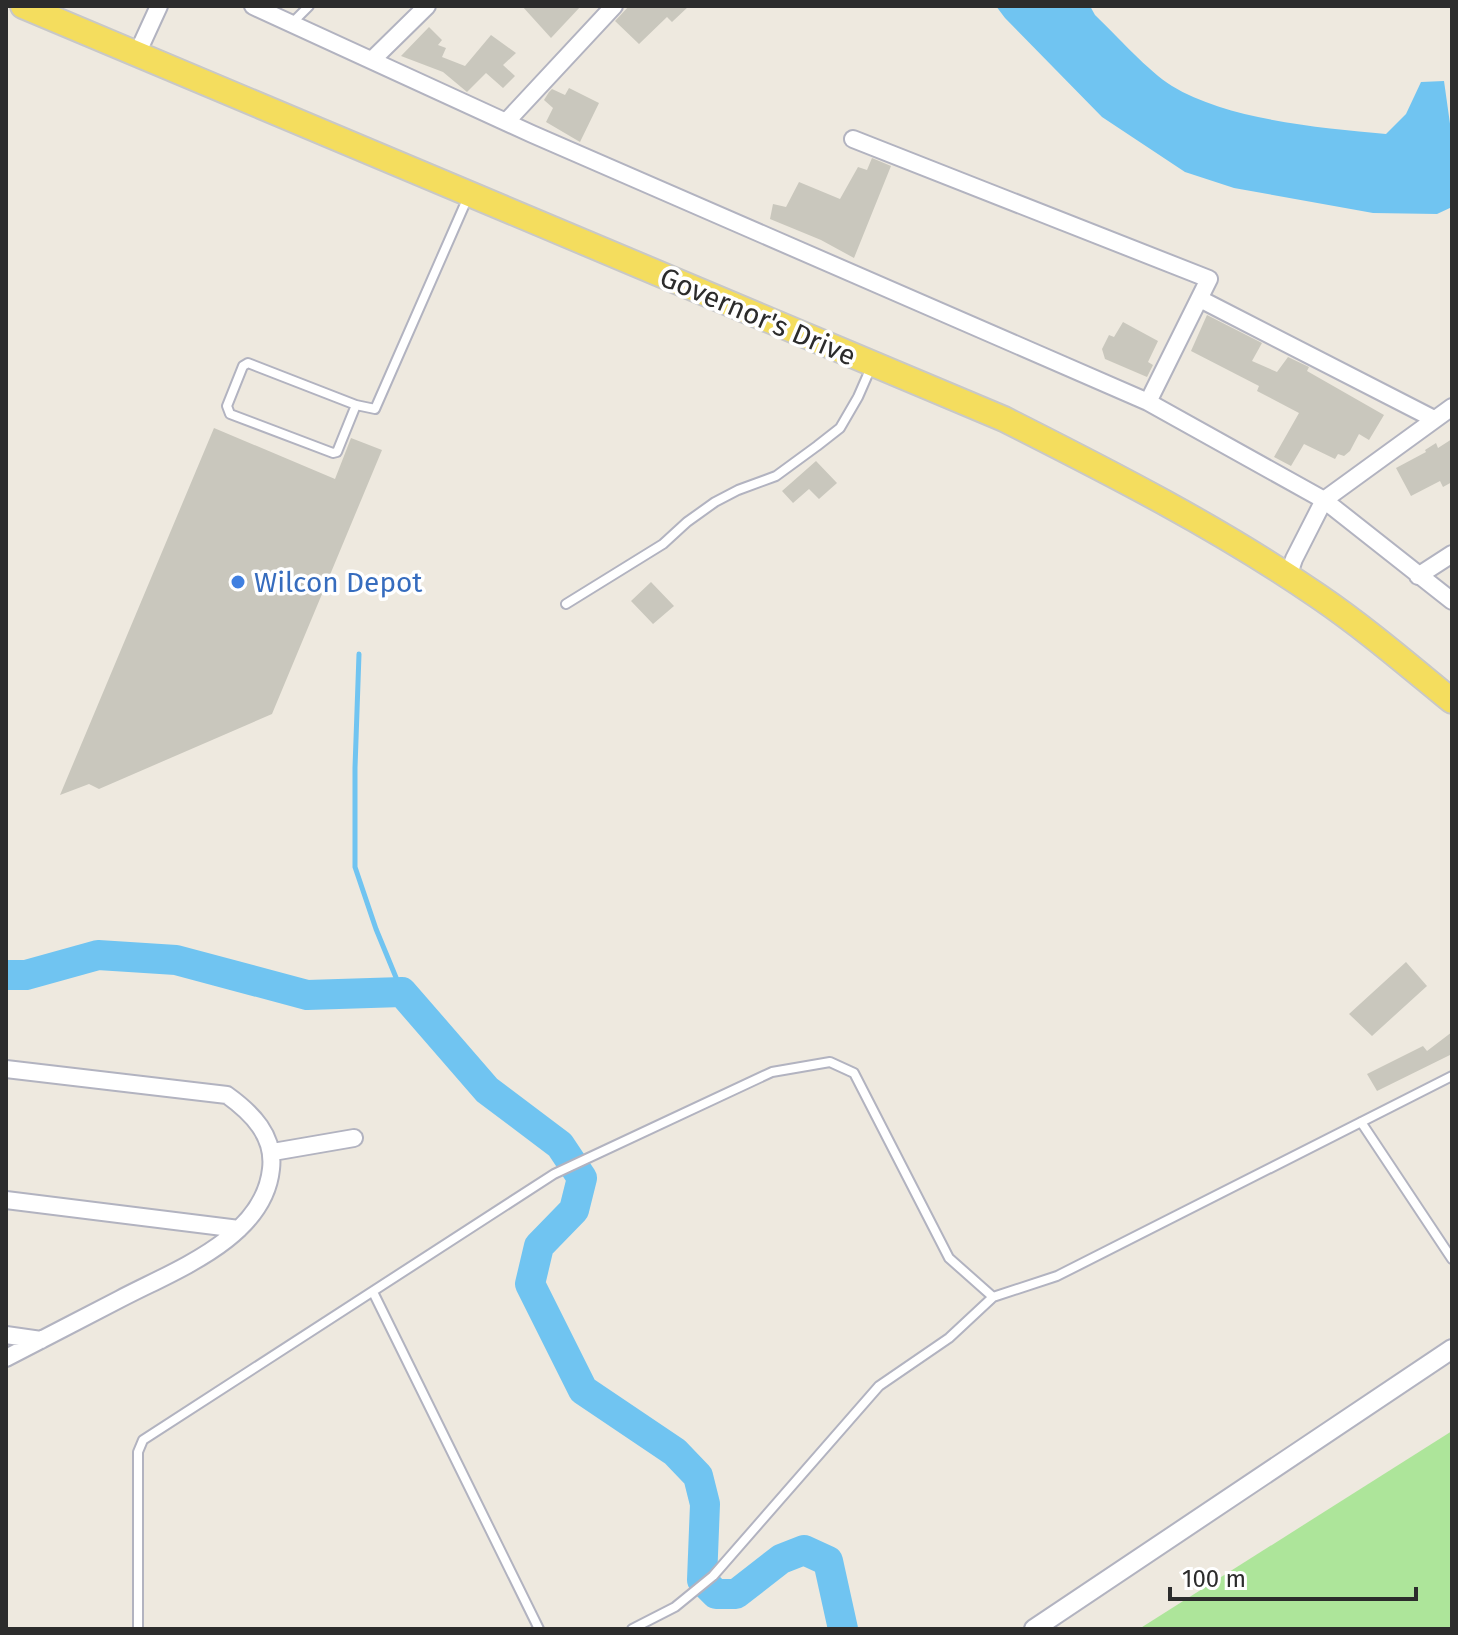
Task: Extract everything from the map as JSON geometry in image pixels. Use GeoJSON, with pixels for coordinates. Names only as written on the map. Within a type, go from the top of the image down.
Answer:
{"type":"FeatureCollection","features":[{"type":"Feature","properties":{"kind":"main road","name":"Governor's Drive"},"geometry":{"type":"LineString","coordinates":[[23,6],[1004,419],[1135,485],[1288,577],[1386,648],[1452,701]]}},
{"type":"Feature","properties":{"kind":"street"},"geometry":{"type":"LineString","coordinates":[[137,54],[159,6]]}},
{"type":"Feature","properties":{"kind":"street"},"geometry":{"type":"LineString","coordinates":[[253,6],[506,122],[1148,402],[1324,500],[1452,601]]}},
{"type":"Feature","properties":{"kind":"street"},"geometry":{"type":"LineString","coordinates":[[373,59],[427,6]]}},
{"type":"Feature","properties":{"kind":"street"},"geometry":{"type":"LineString","coordinates":[[506,122],[614,6]]}},
{"type":"Feature","properties":{"kind":"street"},"geometry":{"type":"LineString","coordinates":[[853,139],[1209,279],[1148,402]]}},
{"type":"Feature","properties":{"kind":"street"},"geometry":{"type":"LineString","coordinates":[[1200,299],[1434,419]]}},
{"type":"Feature","properties":{"kind":"street"},"geometry":{"type":"LineString","coordinates":[[1288,577],[1324,500],[1452,407]]}},
{"type":"Feature","properties":{"kind":"street"},"geometry":{"type":"LineString","coordinates":[[1418,576],[1452,554]]}},
{"type":"Feature","properties":{"kind":"street"},"geometry":{"type":"LineString","coordinates":[[6,1069],[227,1095],[249,1110],[273,1152],[269,1188],[257,1211],[239,1229],[202,1256],[6,1358]]}},
{"type":"Feature","properties":{"kind":"street"},"geometry":{"type":"LineString","coordinates":[[273,1152],[354,1138]]}},
{"type":"Feature","properties":{"kind":"street"},"geometry":{"type":"LineString","coordinates":[[6,1200],[239,1229]]}},
{"type":"Feature","properties":{"kind":"street"},"geometry":{"type":"LineString","coordinates":[[6,1335],[41,1340]]}},
{"type":"Feature","properties":{"kind":"street"},"geometry":{"type":"LineString","coordinates":[[1034,1629],[1452,1349]]}},
{"type":"Feature","properties":{"kind":"lane"},"geometry":{"type":"LineString","coordinates":[[292,23],[309,6]]}},
{"type":"Feature","properties":{"kind":"lane"},"geometry":{"type":"LineString","coordinates":[[356,405],[337,452],[333,453],[230,414],[227,406],[243,366],[248,363],[356,405],[375,409],[381,402],[470,194]]}},
{"type":"Feature","properties":{"kind":"lane"},"geometry":{"type":"LineString","coordinates":[[566,604],[663,544],[715,502],[776,476],[840,428],[872,364]]}},
{"type":"Feature","properties":{"kind":"lane"},"geometry":{"type":"LineString","coordinates":[[138,1629],[138,1452],[143,1440],[554,1174],[772,1072],[830,1062],[854,1073],[949,1258],[993,1297]]}},
{"type":"Feature","properties":{"kind":"lane"},"geometry":{"type":"LineString","coordinates":[[632,1629],[675,1607],[713,1576],[879,1386],[949,1338],[993,1297],[1057,1276],[1452,1076]]}},
{"type":"Feature","properties":{"kind":"lane"},"geometry":{"type":"LineString","coordinates":[[1361,1122],[1452,1259]]}},
{"type":"Feature","properties":{"kind":"lane"},"geometry":{"type":"LineString","coordinates":[[373,1292],[539,1629]]}},
{"type":"Feature","properties":{"kind":"green space"},"geometry":{"type":"Polygon","coordinates":[[[1452,1431],[1452,1629],[1139,1629],[1452,1431]]]}},
{"type":"Feature","properties":{"kind":"water"},"geometry":{"type":"Polygon","coordinates":[[[996,6],[1090,6],[1133,53],[1172,86],[1220,107],[1276,120],[1386,134],[1406,114],[1421,82],[1444,81],[1452,138],[1452,207],[1437,214],[1373,213],[1234,188],[1185,172],[1102,117],[996,6]]]}},
{"type":"Feature","properties":{"kind":"building"},"geometry":{"type":"Polygon","coordinates":[[[522,6],[581,6],[551,38],[522,6]]]}},
{"type":"Feature","properties":{"kind":"building"},"geometry":{"type":"Polygon","coordinates":[[[629,6],[689,6],[672,22],[667,17],[639,44],[615,21],[629,6]]]}},
{"type":"Feature","properties":{"kind":"building"},"geometry":{"type":"Polygon","coordinates":[[[429,27],[442,40],[438,45],[446,48],[442,57],[465,66],[491,35],[516,53],[503,65],[515,76],[503,88],[486,73],[467,92],[443,72],[401,56],[429,27]]]}},
{"type":"Feature","properties":{"kind":"building"},"geometry":{"type":"Polygon","coordinates":[[[569,88],[599,103],[580,142],[546,122],[553,108],[544,100],[549,92],[552,89],[565,95],[569,88]]]}},
{"type":"Feature","properties":{"kind":"building"},"geometry":{"type":"Polygon","coordinates":[[[872,158],[891,166],[854,258],[821,240],[770,219],[773,204],[786,207],[799,182],[840,199],[858,167],[867,170],[872,158]]]}},
{"type":"Feature","properties":{"kind":"building"},"geometry":{"type":"Polygon","coordinates":[[[1207,315],[1262,343],[1252,361],[1277,372],[1288,357],[1384,415],[1369,440],[1359,434],[1350,451],[1344,456],[1338,454],[1335,459],[1304,444],[1291,466],[1274,457],[1299,413],[1257,391],[1259,386],[1191,351],[1207,315]]]}},
{"type":"Feature","properties":{"kind":"building"},"geometry":{"type":"Polygon","coordinates":[[[1123,322],[1158,341],[1148,362],[1153,365],[1147,377],[1105,359],[1102,349],[1109,335],[1114,337],[1123,322]]]}},
{"type":"Feature","properties":{"kind":"building"},"geometry":{"type":"Polygon","coordinates":[[[214,428],[335,479],[351,438],[382,450],[272,714],[99,789],[89,784],[60,795],[214,428]]]}},
{"type":"Feature","properties":{"kind":"building"},"geometry":{"type":"Polygon","coordinates":[[[1452,439],[1452,482],[1443,487],[1440,481],[1411,496],[1396,468],[1436,443],[1438,448],[1452,439]]]}},
{"type":"Feature","properties":{"kind":"building"},"geometry":{"type":"Polygon","coordinates":[[[816,461],[837,483],[819,499],[809,489],[793,503],[782,491],[816,461]]]}},
{"type":"Feature","properties":{"kind":"building"},"geometry":{"type":"Polygon","coordinates":[[[651,582],[674,606],[653,624],[631,601],[651,582]]]}},
{"type":"Feature","properties":{"kind":"building"},"geometry":{"type":"Polygon","coordinates":[[[1406,962],[1427,986],[1372,1036],[1349,1014],[1406,962]]]}},
{"type":"Feature","properties":{"kind":"building"},"geometry":{"type":"Polygon","coordinates":[[[1452,1032],[1452,1054],[1377,1091],[1367,1074],[1423,1046],[1427,1051],[1452,1032]]]}},
{"type":"Feature","properties":{"kind":"waterway"},"geometry":{"type":"LineString","coordinates":[[359,654],[355,867],[402,992]]}},
{"type":"Feature","properties":{"kind":"waterway"},"geometry":{"type":"LineString","coordinates":[[6,975],[26,975],[98,955],[176,960],[307,995],[402,992],[487,1090],[560,1145],[582,1178],[574,1210],[539,1246],[530,1284],[583,1390],[675,1452],[698,1476],[705,1504],[702,1580],[716,1594],[736,1594],[781,1559],[804,1550],[828,1561],[843,1629]]}},
{"type":"Feature","properties":{"kind":"place","name":"Wilcon Depot"},"geometry":{"type":"Point","coordinates":[238,582]}}]}
